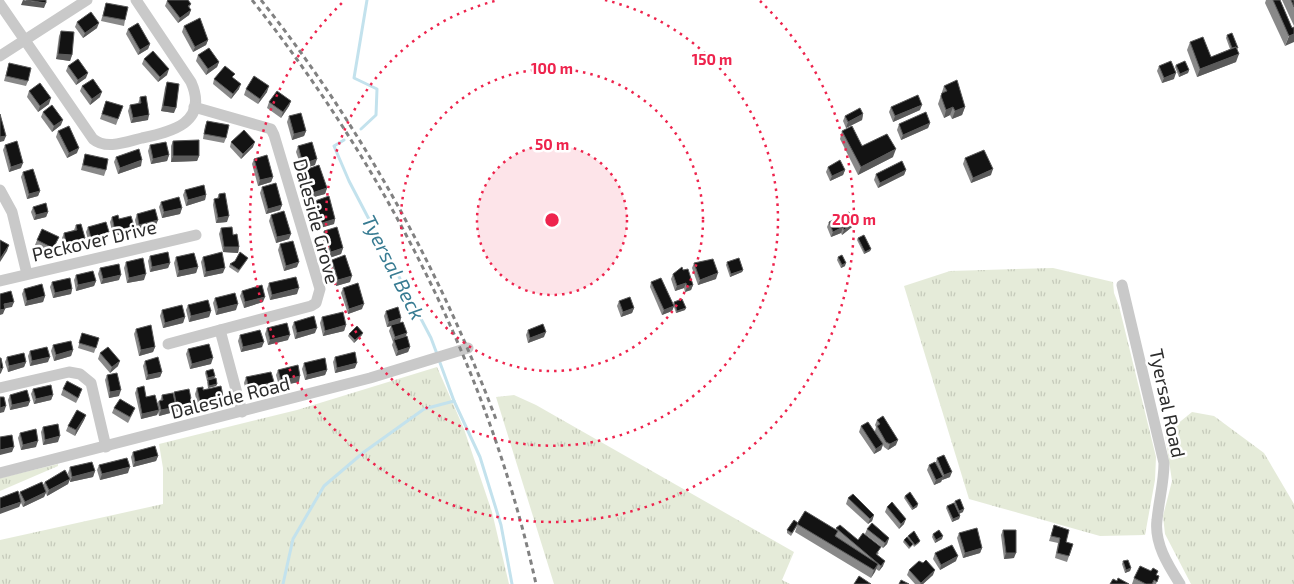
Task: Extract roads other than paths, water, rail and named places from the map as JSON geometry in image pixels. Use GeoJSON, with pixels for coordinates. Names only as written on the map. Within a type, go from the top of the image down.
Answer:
{"type":"FeatureCollection","features":[{"type":"Feature","properties":{"kind":"street"},"geometry":{"type":"LineString","coordinates":[[0,56],[87,0]]}},
{"type":"Feature","properties":{"kind":"street"},"geometry":{"type":"LineString","coordinates":[[0,4],[98,144],[113,145],[172,132],[185,123],[194,107],[195,98],[191,82],[136,0]]}},
{"type":"Feature","properties":{"kind":"street","name":"Daleside Grove"},"geometry":{"type":"LineString","coordinates":[[168,344],[311,306],[316,303],[320,289],[271,129],[194,107]]}},
{"type":"Feature","properties":{"kind":"street"},"geometry":{"type":"LineString","coordinates":[[0,190],[12,212],[27,274]]}},
{"type":"Feature","properties":{"kind":"street","name":"Peckover Drive"},"geometry":{"type":"LineString","coordinates":[[0,281],[196,234]]}},
{"type":"Feature","properties":{"kind":"street","name":"Tyersal Road"},"geometry":{"type":"LineString","coordinates":[[1122,285],[1164,463],[1163,486],[1157,521],[1158,540],[1165,559],[1180,584]]}},
{"type":"Feature","properties":{"kind":"street"},"geometry":{"type":"LineString","coordinates":[[220,330],[242,412]]}},
{"type":"Feature","properties":{"kind":"street","name":"Daleside Road"},"geometry":{"type":"LineString","coordinates":[[0,473],[242,412],[432,360],[468,348]]}},
{"type":"Feature","properties":{"kind":"street"},"geometry":{"type":"LineString","coordinates":[[0,388],[69,372],[80,374],[91,383],[106,447]]}},
{"type":"Feature","properties":{"kind":"waterway","name":"Tyersal Beck"},"geometry":{"type":"LineString","coordinates":[[361,129],[376,115],[377,89],[354,78],[367,0]]}},
{"type":"Feature","properties":{"kind":"waterway","name":"Tyersal Beck"},"geometry":{"type":"LineString","coordinates":[[344,140],[334,146],[349,181],[431,338],[437,354]]}},
{"type":"Feature","properties":{"kind":"waterway","name":"Tyersal Beck"},"geometry":{"type":"LineString","coordinates":[[439,360],[454,401],[480,457],[501,525],[512,584]]}},
{"type":"Feature","properties":{"kind":"waterway","name":"Tyersal Beck"},"geometry":{"type":"LineString","coordinates":[[283,584],[293,539],[324,486],[364,452],[424,409],[454,401]]}},
{"type":"Feature","properties":{"kind":"railway"},"geometry":{"type":"LineString","coordinates":[[252,0],[301,65],[347,133],[389,203],[427,276],[461,350],[491,427],[516,505],[536,584]]}},
{"type":"Feature","properties":{"kind":"railway"},"geometry":{"type":"LineString","coordinates":[[261,0],[298,48],[332,98],[396,202],[450,310],[475,365],[497,422]]}}]}
